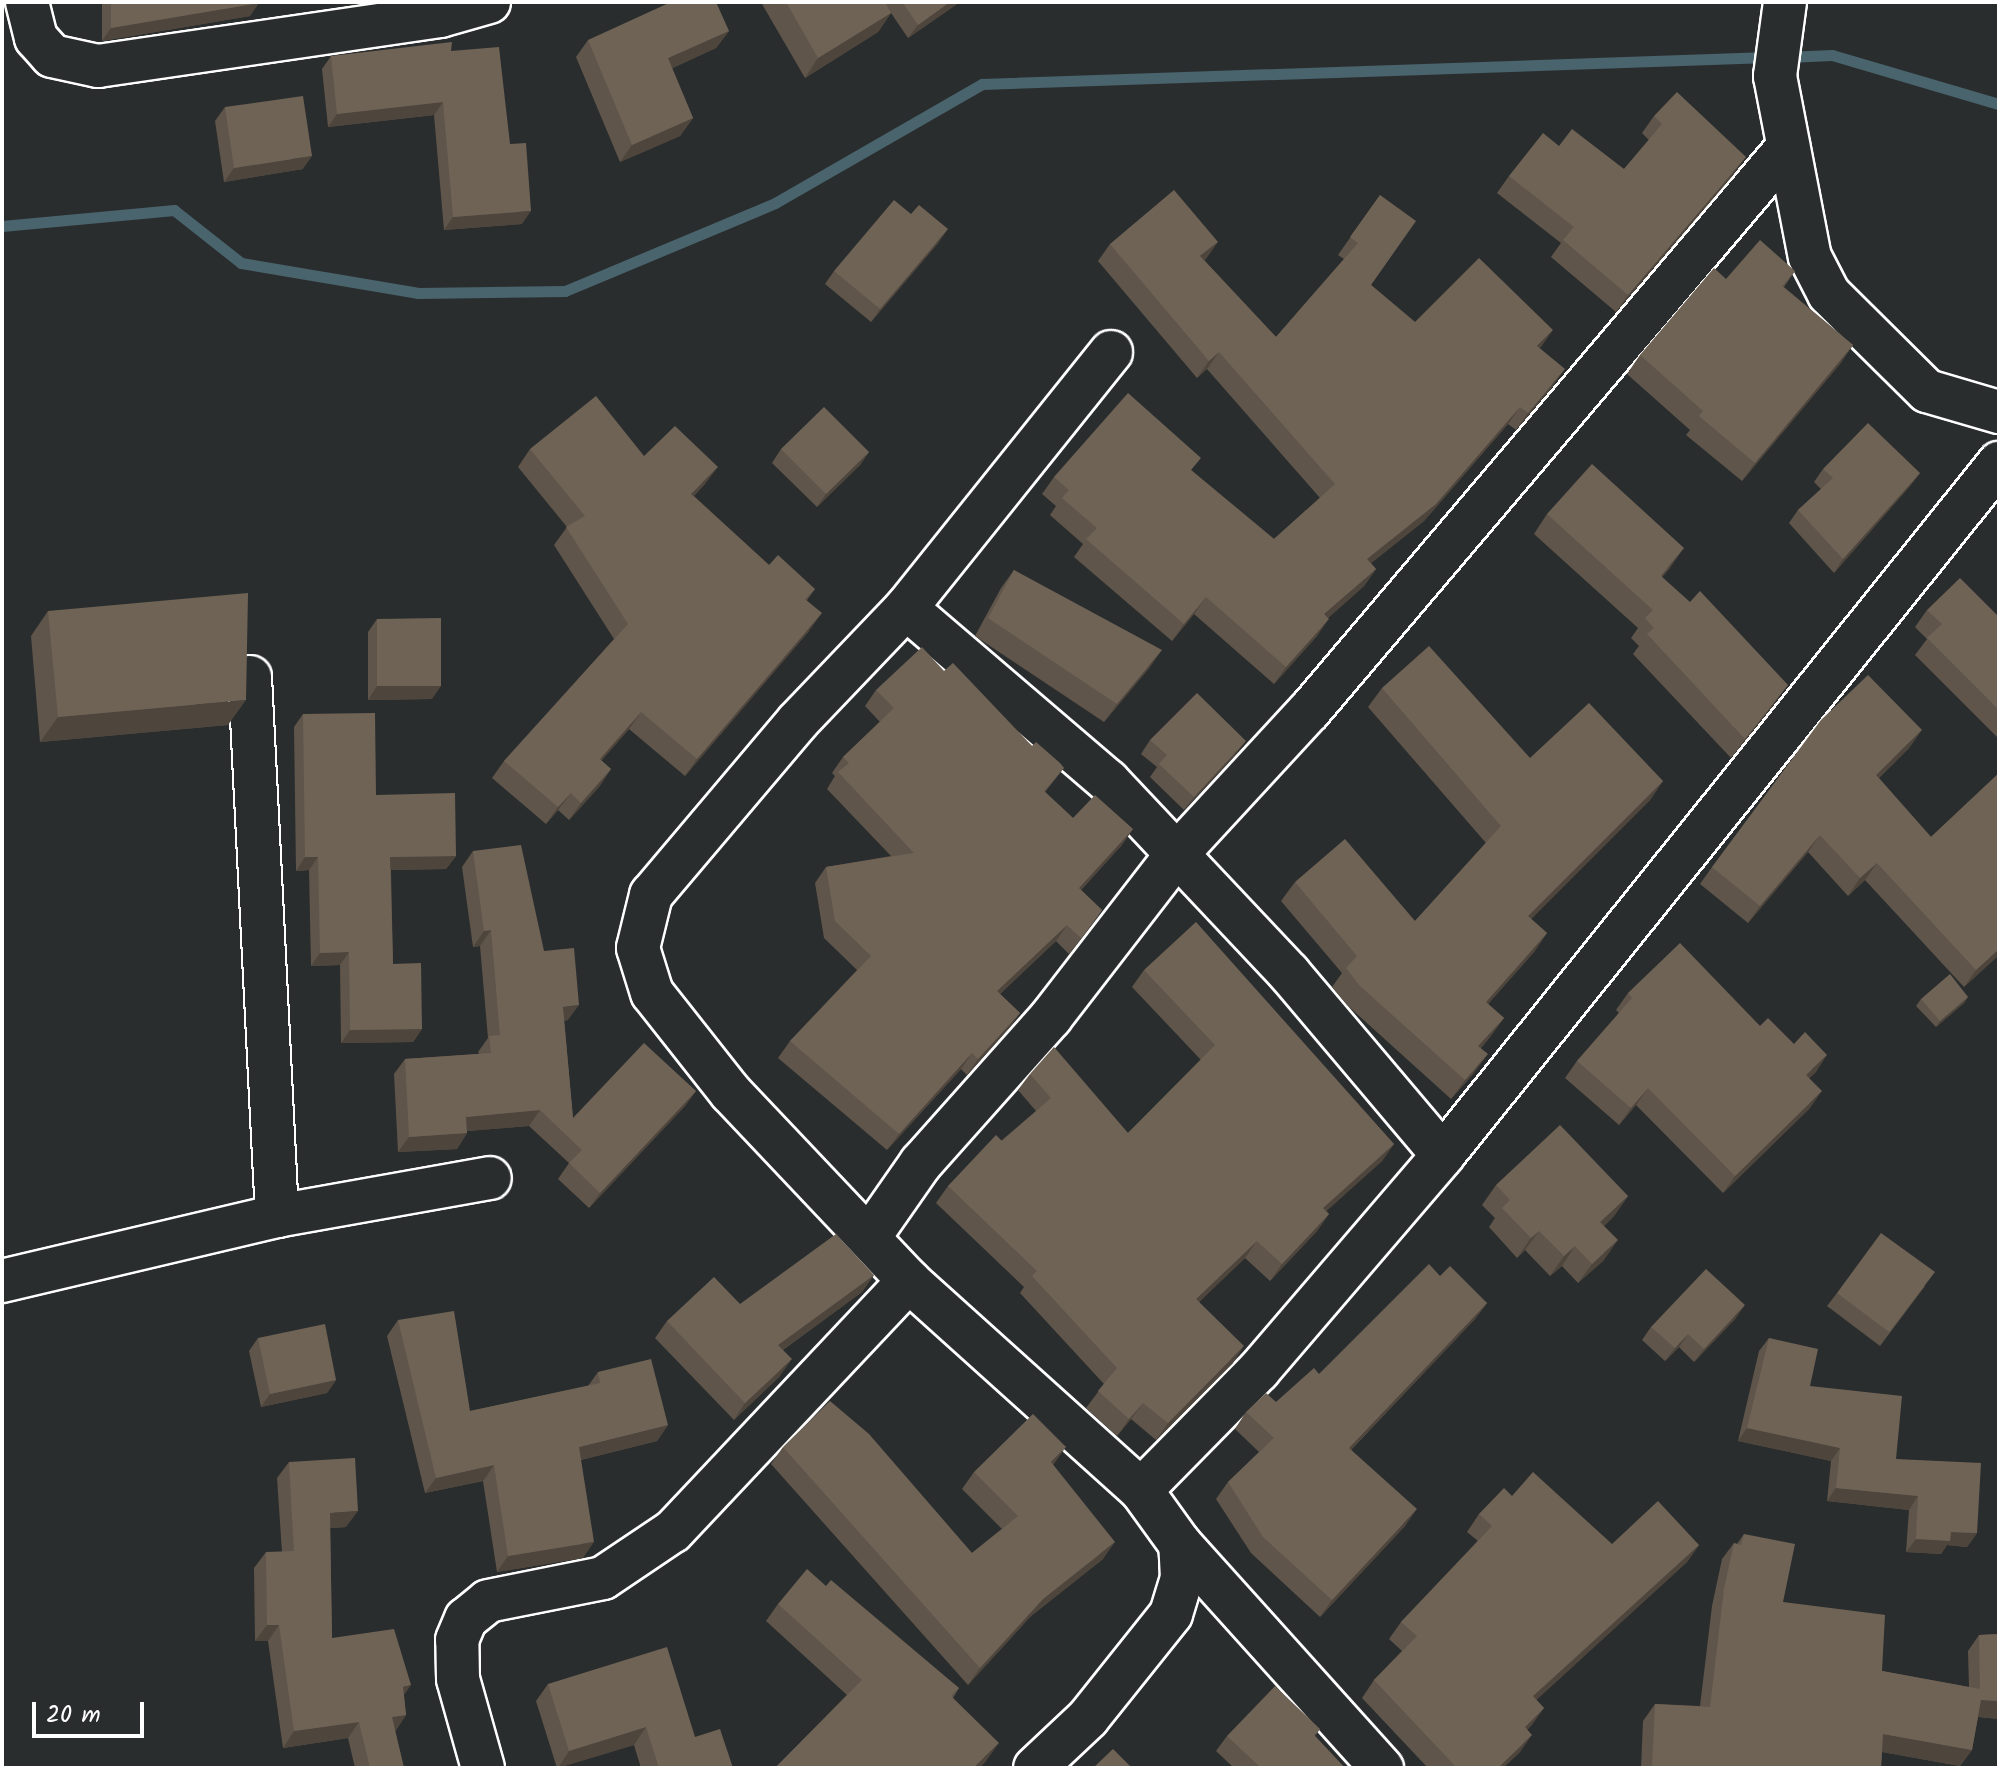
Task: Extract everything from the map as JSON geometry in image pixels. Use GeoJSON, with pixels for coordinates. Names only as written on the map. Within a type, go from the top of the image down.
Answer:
{"type":"FeatureCollection","features":[{"type":"Feature","properties":{"kind":"street"},"geometry":{"type":"LineString","coordinates":[[27,2],[36,38],[52,56],[98,66],[424,18],[489,2]]}},
{"type":"Feature","properties":{"kind":"street"},"geometry":{"type":"LineString","coordinates":[[1785,2],[1775,76],[1810,257],[1829,294],[1927,391],[1999,412]]}},
{"type":"Feature","properties":{"kind":"street"},"geometry":{"type":"LineString","coordinates":[[870,1236],[921,1163],[1051,1017],[1176,855],[1310,710],[1788,147]]}},
{"type":"Feature","properties":{"kind":"street"},"geometry":{"type":"LineString","coordinates":[[1111,352],[906,608],[651,895],[638,948],[652,993],[676,1025],[909,1281],[1141,1490],[1180,1544],[1382,1768]]}},
{"type":"Feature","properties":{"kind":"street"},"geometry":{"type":"LineString","coordinates":[[1141,1490],[1259,1370],[1443,1155],[1999,463]]}},
{"type":"Feature","properties":{"kind":"street"},"geometry":{"type":"LineString","coordinates":[[906,608],[1097,770],[1289,973],[1443,1155]]}},
{"type":"Feature","properties":{"kind":"street"},"geometry":{"type":"LineString","coordinates":[[250,677],[277,1216]]}},
{"type":"Feature","properties":{"kind":"street"},"geometry":{"type":"LineString","coordinates":[[2,1281],[277,1216],[490,1178]]}},
{"type":"Feature","properties":{"kind":"street"},"geometry":{"type":"LineString","coordinates":[[483,1768],[458,1679],[457,1640],[466,1619],[488,1601],[603,1578],[673,1531],[909,1281]]}},
{"type":"Feature","properties":{"kind":"street"},"geometry":{"type":"LineString","coordinates":[[1035,1768],[1088,1718],[1171,1614],[1182,1578],[1180,1544]]}},
{"type":"Feature","properties":{"kind":"building"},"geometry":{"type":"Polygon","coordinates":[[[111,2],[259,2],[259,3],[111,28],[111,2]]]}},
{"type":"Feature","properties":{"kind":"building"},"geometry":{"type":"Polygon","coordinates":[[[671,2],[716,2],[729,31],[668,58],[693,118],[632,145],[588,40],[671,2]]]}},
{"type":"Feature","properties":{"kind":"building"},"geometry":{"type":"Polygon","coordinates":[[[786,2],[885,2],[891,13],[818,58],[786,2]]]}},
{"type":"Feature","properties":{"kind":"building"},"geometry":{"type":"Polygon","coordinates":[[[902,2],[950,2],[918,25],[902,2]]]}},
{"type":"Feature","properties":{"kind":"building"},"geometry":{"type":"Polygon","coordinates":[[[452,42],[451,51],[499,47],[510,144],[526,143],[531,211],[453,217],[443,102],[337,114],[331,56],[452,42]]]}},
{"type":"Feature","properties":{"kind":"building"},"geometry":{"type":"Polygon","coordinates":[[[1677,92],[1746,157],[1628,295],[1563,240],[1574,227],[1509,176],[1543,133],[1559,146],[1572,129],[1624,169],[1662,124],[1654,116],[1677,92]]]}},
{"type":"Feature","properties":{"kind":"building"},"geometry":{"type":"Polygon","coordinates":[[[303,96],[312,156],[234,168],[225,107],[303,96]]]}},
{"type":"Feature","properties":{"kind":"building"},"geometry":{"type":"Polygon","coordinates":[[[1174,190],[1218,242],[1200,256],[1276,337],[1358,243],[1350,237],[1380,195],[1416,221],[1371,285],[1415,322],[1479,258],[1553,330],[1537,346],[1565,369],[1528,413],[1520,407],[1436,504],[1367,559],[1376,569],[1324,614],[1329,619],[1286,667],[1206,597],[1184,624],[1086,539],[1097,528],[1062,498],[1069,490],[1054,477],[1128,393],[1201,458],[1191,470],[1274,539],[1335,484],[1219,352],[1209,361],[1110,244],[1174,190]]]}},
{"type":"Feature","properties":{"kind":"building"},"geometry":{"type":"Polygon","coordinates":[[[894,200],[911,214],[919,205],[948,229],[880,309],[834,271],[894,200]]]}},
{"type":"Feature","properties":{"kind":"building"},"geometry":{"type":"Polygon","coordinates":[[[1760,240],[1795,271],[1782,286],[1853,345],[1755,463],[1699,416],[1703,411],[1640,355],[1714,268],[1726,279],[1760,240]]]}},
{"type":"Feature","properties":{"kind":"building"},"geometry":{"type":"Polygon","coordinates":[[[596,396],[644,456],[675,426],[718,467],[691,494],[769,565],[778,555],[815,589],[805,599],[822,613],[697,759],[641,712],[600,759],[611,769],[581,803],[571,793],[558,807],[504,761],[628,624],[566,527],[585,516],[530,449],[596,396]]]}},
{"type":"Feature","properties":{"kind":"building"},"geometry":{"type":"Polygon","coordinates":[[[824,407],[869,452],[826,494],[781,449],[824,407]]]}},
{"type":"Feature","properties":{"kind":"building"},"geometry":{"type":"Polygon","coordinates":[[[1868,423],[1920,473],[1843,559],[1798,510],[1833,478],[1823,469],[1868,423]]]}},
{"type":"Feature","properties":{"kind":"building"},"geometry":{"type":"Polygon","coordinates":[[[1592,464],[1684,548],[1661,576],[1690,602],[1700,591],[1788,685],[1745,739],[1647,634],[1654,628],[1645,618],[1653,610],[1547,514],[1592,464]]]}},
{"type":"Feature","properties":{"kind":"building"},"geometry":{"type":"Polygon","coordinates":[[[1014,570],[1162,650],[1117,704],[988,618],[1014,570]]]}},
{"type":"Feature","properties":{"kind":"building"},"geometry":{"type":"Polygon","coordinates":[[[1960,578],[1999,617],[1999,710],[1927,638],[1942,624],[1927,610],[1960,578]]]}},
{"type":"Feature","properties":{"kind":"building"},"geometry":{"type":"Polygon","coordinates":[[[248,593],[246,700],[58,717],[48,611],[248,593]]]}},
{"type":"Feature","properties":{"kind":"building"},"geometry":{"type":"Polygon","coordinates":[[[441,618],[441,686],[377,686],[377,619],[441,618]]]}},
{"type":"Feature","properties":{"kind":"building"},"geometry":{"type":"Polygon","coordinates":[[[1429,646],[1530,758],[1589,703],[1663,781],[1528,916],[1547,933],[1486,1002],[1504,1018],[1478,1046],[1488,1054],[1465,1080],[1360,986],[1346,968],[1357,956],[1295,882],[1345,839],[1415,921],[1501,826],[1382,688],[1429,646]]]}},
{"type":"Feature","properties":{"kind":"building"},"geometry":{"type":"Polygon","coordinates":[[[922,647],[944,671],[953,663],[1032,746],[1036,742],[1060,763],[1064,768],[1044,791],[1073,818],[1095,795],[1133,829],[1079,888],[1102,910],[1081,938],[1067,925],[997,991],[1020,1013],[978,1059],[972,1053],[899,1134],[790,1041],[871,956],[835,921],[826,867],[914,853],[838,772],[849,763],[843,757],[894,708],[876,690],[922,647]]]}},
{"type":"Feature","properties":{"kind":"building"},"geometry":{"type":"Polygon","coordinates":[[[1868,675],[1922,730],[1876,775],[1931,837],[1999,773],[1999,949],[1976,970],[1877,863],[1860,878],[1820,835],[1760,906],[1712,867],[1821,720],[1868,675]]]}},
{"type":"Feature","properties":{"kind":"building"},"geometry":{"type":"Polygon","coordinates":[[[1197,693],[1246,741],[1194,797],[1159,764],[1167,755],[1150,740],[1197,693]]]}},
{"type":"Feature","properties":{"kind":"building"},"geometry":{"type":"Polygon","coordinates":[[[375,713],[376,795],[455,793],[456,856],[390,857],[393,964],[421,963],[422,1029],[350,1030],[349,952],[320,953],[318,857],[305,857],[303,714],[375,713]]]}},
{"type":"Feature","properties":{"kind":"building"},"geometry":{"type":"Polygon","coordinates":[[[521,845],[544,951],[574,948],[579,1005],[563,1007],[573,1118],[644,1043],[696,1091],[600,1193],[569,1163],[582,1150],[540,1110],[466,1117],[467,1133],[409,1137],[405,1059],[491,1053],[489,1036],[500,1035],[491,930],[484,931],[473,851],[521,845]]]}},
{"type":"Feature","properties":{"kind":"building"},"geometry":{"type":"Polygon","coordinates":[[[1196,922],[1394,1144],[1323,1208],[1329,1214],[1282,1264],[1257,1241],[1196,1299],[1244,1346],[1168,1423],[1143,1403],[1129,1419],[1098,1391],[1117,1368],[1032,1276],[1037,1271],[948,1186],[996,1135],[1002,1141],[1051,1098],[1030,1074],[1054,1047],[1128,1133],[1215,1045],[1144,970],[1196,922]]]}},
{"type":"Feature","properties":{"kind":"building"},"geometry":{"type":"Polygon","coordinates":[[[1680,943],[1760,1026],[1768,1018],[1794,1044],[1805,1032],[1827,1055],[1806,1075],[1822,1091],[1735,1176],[1648,1088],[1631,1108],[1577,1061],[1632,998],[1628,993],[1680,943]]]}},
{"type":"Feature","properties":{"kind":"building"},"geometry":{"type":"Polygon","coordinates":[[[1950,974],[1968,997],[1940,1021],[1921,999],[1950,974]]]}},
{"type":"Feature","properties":{"kind":"building"},"geometry":{"type":"Polygon","coordinates":[[[1560,1125],[1628,1196],[1600,1222],[1618,1240],[1592,1264],[1575,1246],[1564,1256],[1539,1231],[1531,1238],[1502,1208],[1510,1200],[1496,1185],[1560,1125]]]}},
{"type":"Feature","properties":{"kind":"building"},"geometry":{"type":"Polygon","coordinates":[[[1881,1233],[1935,1272],[1889,1332],[1837,1293],[1881,1233]]]}},
{"type":"Feature","properties":{"kind":"building"},"geometry":{"type":"Polygon","coordinates":[[[836,1234],[874,1275],[778,1345],[792,1359],[745,1403],[667,1321],[714,1277],[740,1304],[836,1234]]]}},
{"type":"Feature","properties":{"kind":"building"},"geometry":{"type":"Polygon","coordinates":[[[1429,1264],[1440,1276],[1450,1266],[1487,1303],[1349,1448],[1417,1509],[1332,1600],[1263,1537],[1228,1482],[1274,1438],[1246,1412],[1266,1393],[1276,1402],[1314,1368],[1319,1374],[1429,1264]]]}},
{"type":"Feature","properties":{"kind":"building"},"geometry":{"type":"Polygon","coordinates":[[[1706,1269],[1745,1305],[1704,1349],[1688,1334],[1675,1348],[1651,1327],[1706,1269]]]}},
{"type":"Feature","properties":{"kind":"building"},"geometry":{"type":"Polygon","coordinates":[[[454,1311],[470,1411],[600,1383],[598,1372],[651,1359],[668,1425],[579,1447],[594,1542],[508,1556],[494,1465],[436,1478],[398,1320],[454,1311]]]}},
{"type":"Feature","properties":{"kind":"building"},"geometry":{"type":"Polygon","coordinates":[[[325,1324],[336,1380],[270,1394],[258,1338],[325,1324]]]}},
{"type":"Feature","properties":{"kind":"building"},"geometry":{"type":"Polygon","coordinates":[[[1769,1338],[1818,1349],[1810,1386],[1902,1396],[1896,1459],[1981,1463],[1977,1533],[1951,1532],[1950,1541],[1916,1539],[1918,1496],[1836,1488],[1840,1448],[1747,1428],[1769,1338]]]}},
{"type":"Feature","properties":{"kind":"building"},"geometry":{"type":"Polygon","coordinates":[[[830,1401],[869,1434],[972,1553],[1018,1516],[974,1472],[1033,1414],[1066,1447],[1051,1462],[1115,1542],[1043,1599],[980,1668],[783,1447],[830,1401]]]}},
{"type":"Feature","properties":{"kind":"building"},"geometry":{"type":"Polygon","coordinates":[[[355,1458],[358,1511],[330,1513],[332,1638],[394,1629],[411,1685],[403,1687],[406,1715],[392,1717],[404,1768],[370,1768],[359,1722],[294,1731],[279,1625],[267,1625],[266,1552],[294,1551],[289,1462],[355,1458]]]}},
{"type":"Feature","properties":{"kind":"building"},"geometry":{"type":"Polygon","coordinates":[[[1533,1472],[1612,1544],[1658,1501],[1699,1545],[1533,1696],[1544,1708],[1525,1727],[1532,1735],[1498,1768],[1457,1768],[1374,1680],[1417,1636],[1401,1622],[1492,1526],[1479,1514],[1504,1488],[1512,1496],[1533,1472]]]}},
{"type":"Feature","properties":{"kind":"building"},"geometry":{"type":"Polygon","coordinates":[[[1744,1534],[1795,1544],[1783,1602],[1885,1615],[1882,1671],[1980,1689],[1979,1635],[1999,1634],[1999,1701],[1981,1700],[1972,1750],[1883,1734],[1881,1768],[1652,1768],[1655,1704],[1710,1707],[1724,1589],[1734,1543],[1741,1545],[1744,1534]]]}},
{"type":"Feature","properties":{"kind":"building"},"geometry":{"type":"Polygon","coordinates":[[[807,1569],[826,1586],[831,1580],[959,1688],[951,1696],[999,1743],[973,1768],[775,1768],[862,1680],[778,1604],[807,1569]]]}},
{"type":"Feature","properties":{"kind":"building"},"geometry":{"type":"Polygon","coordinates":[[[667,1647],[695,1737],[720,1729],[733,1768],[659,1768],[646,1727],[569,1751],[548,1684],[667,1647]]]}},
{"type":"Feature","properties":{"kind":"building"},"geometry":{"type":"Polygon","coordinates":[[[1275,1686],[1320,1729],[1314,1735],[1345,1768],[1261,1768],[1227,1736],[1275,1686]]]}},
{"type":"Feature","properties":{"kind":"building"},"geometry":{"type":"Polygon","coordinates":[[[1113,1749],[1132,1768],[1093,1768],[1113,1749]]]}},
{"type":"Feature","properties":{"kind":"waterway"},"geometry":{"type":"LineString","coordinates":[[1786,57],[1832,55],[1999,104]]}},
{"type":"Feature","properties":{"kind":"waterway"},"geometry":{"type":"LineString","coordinates":[[2,226],[174,210],[241,263],[418,293],[565,291],[775,203],[982,84],[1769,57]]}}]}
